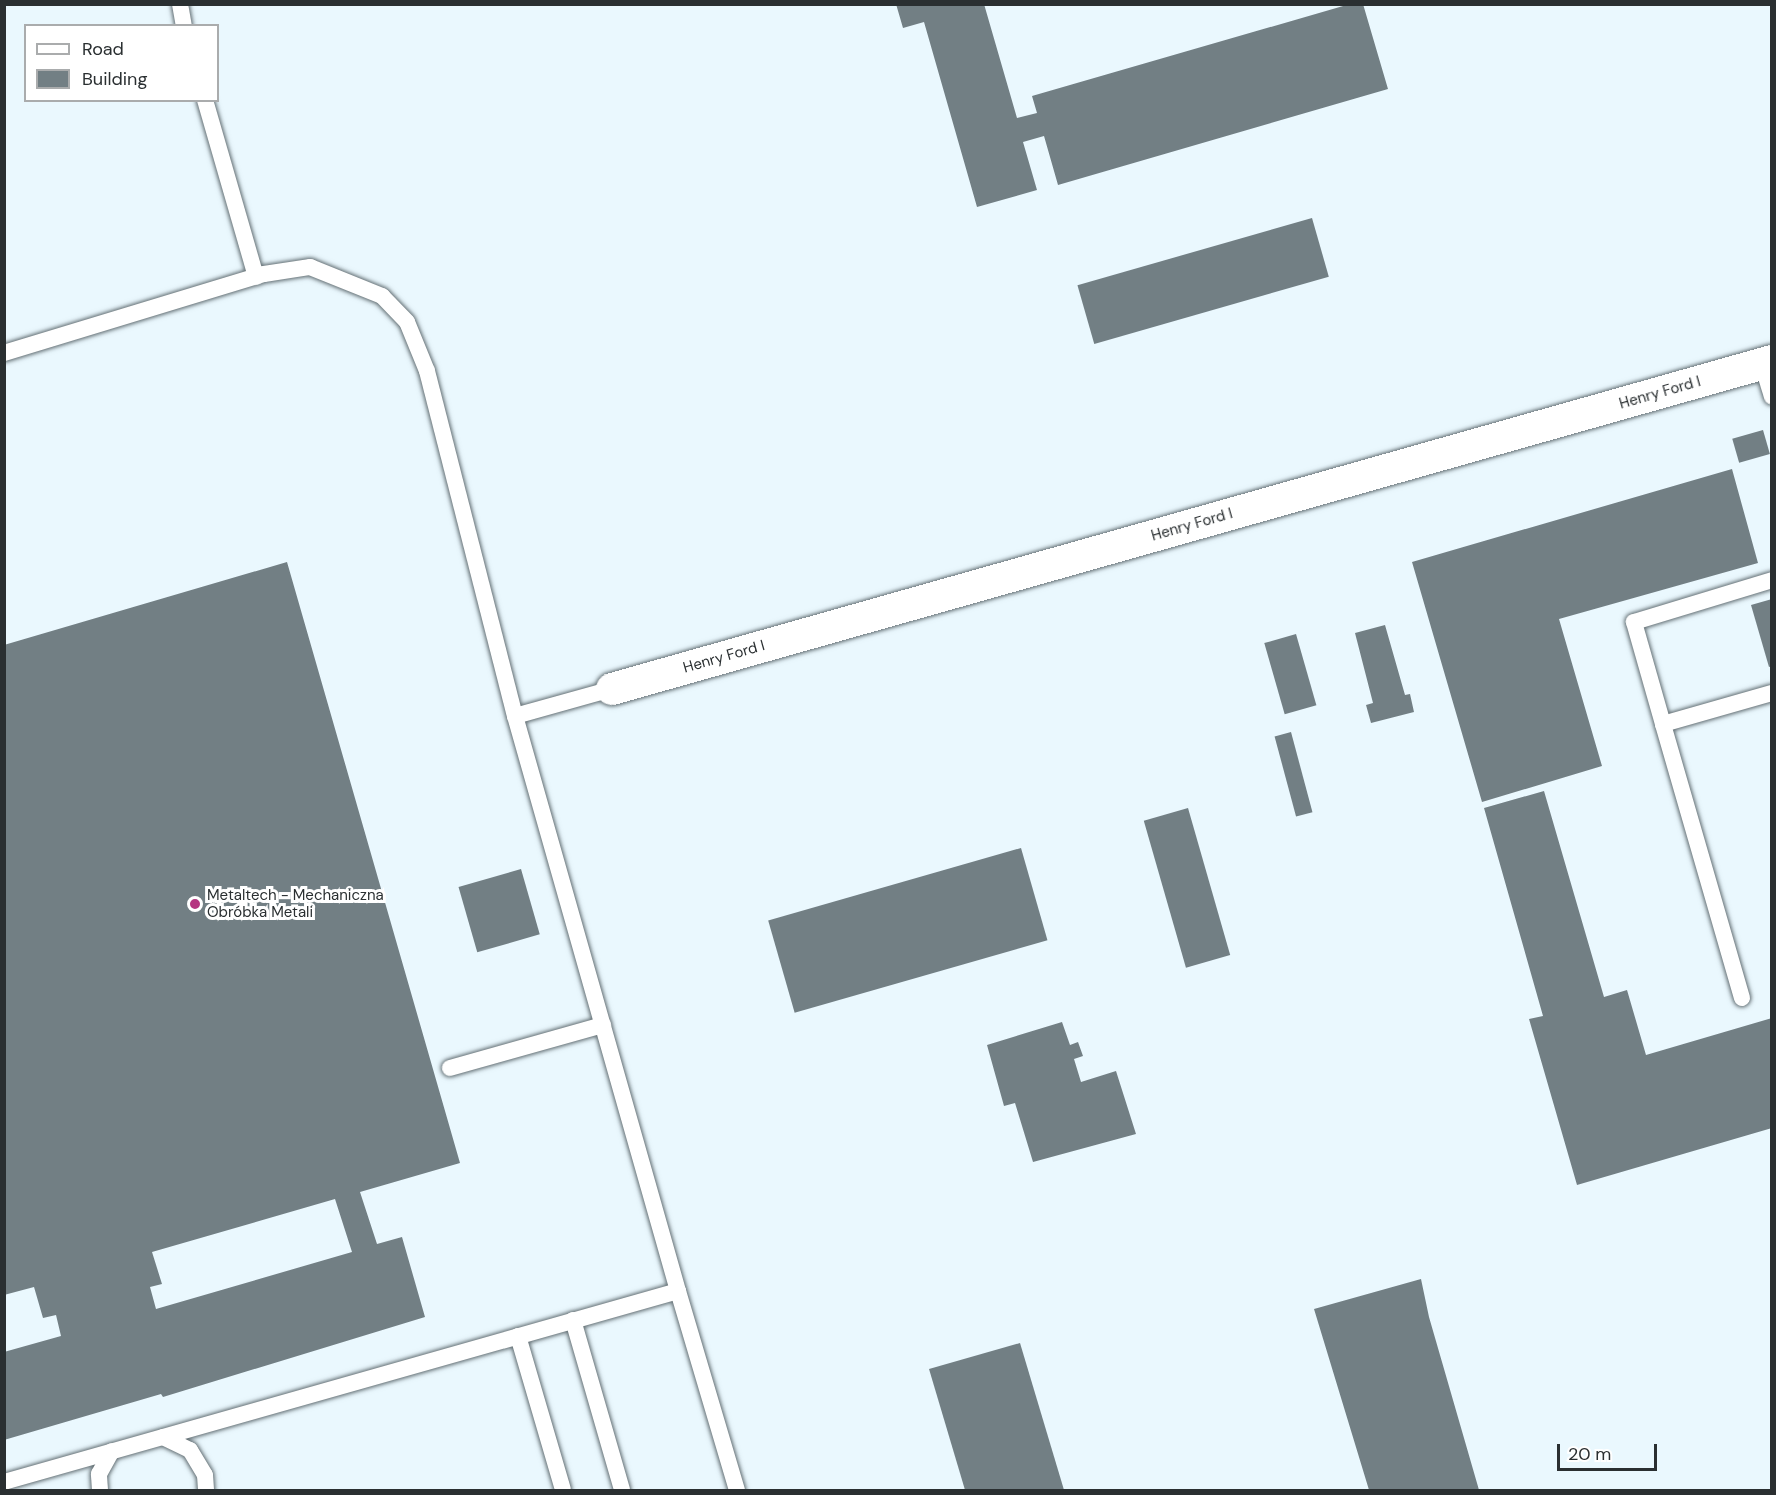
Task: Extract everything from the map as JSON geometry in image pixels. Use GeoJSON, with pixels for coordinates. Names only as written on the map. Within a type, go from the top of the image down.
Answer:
{"type":"FeatureCollection","features":[{"type":"Feature","properties":{"kind":"street","name":"Henry Ford I"},"geometry":{"type":"LineString","coordinates":[[612,689],[1767,363]]}},
{"type":"Feature","properties":{"kind":"lane"},"geometry":{"type":"LineString","coordinates":[[180,4],[184,24]]}},
{"type":"Feature","properties":{"kind":"lane"},"geometry":{"type":"LineString","coordinates":[[206,102],[256,277]]}},
{"type":"Feature","properties":{"kind":"lane"},"geometry":{"type":"LineString","coordinates":[[4,353],[256,277],[310,267],[382,296],[407,322],[427,371],[457,480],[515,716],[737,1491]]}},
{"type":"Feature","properties":{"kind":"lane"},"geometry":{"type":"LineString","coordinates":[[1767,363],[1772,397]]}},
{"type":"Feature","properties":{"kind":"lane"},"geometry":{"type":"LineString","coordinates":[[1742,998],[1634,622],[1772,580]]}},
{"type":"Feature","properties":{"kind":"lane"},"geometry":{"type":"LineString","coordinates":[[515,716],[612,689]]}},
{"type":"Feature","properties":{"kind":"lane"},"geometry":{"type":"LineString","coordinates":[[1663,724],[1772,693]]}},
{"type":"Feature","properties":{"kind":"lane"},"geometry":{"type":"LineString","coordinates":[[450,1068],[603,1025]]}},
{"type":"Feature","properties":{"kind":"lane"},"geometry":{"type":"LineString","coordinates":[[4,1482],[678,1291]]}},
{"type":"Feature","properties":{"kind":"lane"},"geometry":{"type":"LineString","coordinates":[[573,1320],[622,1491]]}},
{"type":"Feature","properties":{"kind":"lane"},"geometry":{"type":"LineString","coordinates":[[518,1336],[563,1491]]}},
{"type":"Feature","properties":{"kind":"lane"},"geometry":{"type":"LineString","coordinates":[[163,1437],[190,1450],[205,1475],[206,1491]]}},
{"type":"Feature","properties":{"kind":"lane"},"geometry":{"type":"LineString","coordinates":[[100,1491],[99,1474],[112,1451]]}},
{"type":"Feature","properties":{"kind":"building"},"geometry":{"type":"Polygon","coordinates":[[[896,4],[984,4],[1017,118],[1037,113],[1032,96],[1350,4],[1363,4],[1388,89],[1058,185],[1044,136],[1023,142],[1037,190],[977,207],[924,22],[903,28],[896,4]]]}},
{"type":"Feature","properties":{"kind":"building"},"geometry":{"type":"Polygon","coordinates":[[[1312,218],[1329,277],[1094,344],[1077,285],[1312,218]]]}},
{"type":"Feature","properties":{"kind":"building"},"geometry":{"type":"Polygon","coordinates":[[[1763,430],[1770,454],[1739,463],[1732,439],[1763,430]]]}},
{"type":"Feature","properties":{"kind":"building"},"geometry":{"type":"Polygon","coordinates":[[[1732,469],[1758,563],[1559,619],[1602,766],[1482,802],[1412,562],[1732,469]]]}},
{"type":"Feature","properties":{"kind":"building","name":"Metaltech - Mechaniczna Obróbka Metali"},"geometry":{"type":"Polygon","coordinates":[[[287,562],[460,1163],[360,1192],[377,1244],[402,1237],[425,1317],[163,1397],[161,1394],[4,1440],[4,1352],[61,1336],[56,1315],[43,1318],[34,1287],[4,1295],[4,645],[287,562]],[[335,1199],[152,1252],[162,1284],[150,1287],[156,1309],[352,1252],[335,1199]]]}},
{"type":"Feature","properties":{"kind":"building"},"geometry":{"type":"Polygon","coordinates":[[[1772,599],[1772,666],[1769,667],[1751,605],[1772,599]]]}},
{"type":"Feature","properties":{"kind":"building"},"geometry":{"type":"Polygon","coordinates":[[[1385,625],[1405,695],[1410,694],[1414,712],[1371,723],[1366,705],[1373,703],[1355,633],[1385,625]]]}},
{"type":"Feature","properties":{"kind":"building"},"geometry":{"type":"Polygon","coordinates":[[[1296,634],[1316,705],[1285,714],[1264,643],[1296,634]]]}},
{"type":"Feature","properties":{"kind":"building"},"geometry":{"type":"Polygon","coordinates":[[[1291,732],[1312,812],[1296,817],[1275,736],[1291,732]]]}},
{"type":"Feature","properties":{"kind":"building"},"geometry":{"type":"Polygon","coordinates":[[[1544,791],[1604,997],[1627,990],[1646,1055],[1772,1018],[1772,1128],[1577,1185],[1529,1019],[1543,1016],[1484,808],[1544,791]]]}},
{"type":"Feature","properties":{"kind":"building"},"geometry":{"type":"Polygon","coordinates":[[[1188,808],[1230,955],[1186,968],[1144,821],[1188,808]]]}},
{"type":"Feature","properties":{"kind":"building"},"geometry":{"type":"Polygon","coordinates":[[[1021,848],[1047,940],[795,1013],[768,920],[1021,848]]]}},
{"type":"Feature","properties":{"kind":"building"},"geometry":{"type":"Polygon","coordinates":[[[521,869],[540,934],[477,952],[459,887],[521,869]]]}},
{"type":"Feature","properties":{"kind":"building"},"geometry":{"type":"Polygon","coordinates":[[[1062,1022],[1070,1045],[1078,1042],[1083,1056],[1074,1059],[1081,1082],[1116,1071],[1136,1134],[1033,1162],[1015,1103],[1004,1106],[987,1045],[1062,1022]]]}},
{"type":"Feature","properties":{"kind":"building"},"geometry":{"type":"Polygon","coordinates":[[[1421,1279],[1429,1317],[1479,1490],[1369,1490],[1314,1309],[1421,1279]]]}},
{"type":"Feature","properties":{"kind":"building"},"geometry":{"type":"Polygon","coordinates":[[[1020,1343],[1064,1490],[965,1490],[929,1369],[1020,1343]]]}},
{"type":"Feature","properties":{"kind":"place","name":"Metaltech - Mechaniczna Obróbka Metali"},"geometry":{"type":"Point","coordinates":[195,904]}}]}
